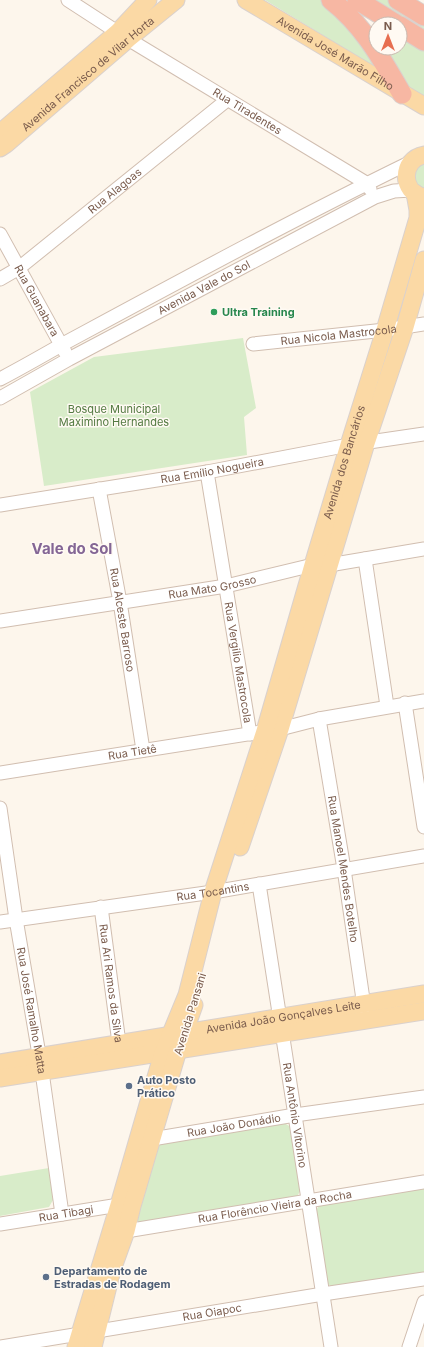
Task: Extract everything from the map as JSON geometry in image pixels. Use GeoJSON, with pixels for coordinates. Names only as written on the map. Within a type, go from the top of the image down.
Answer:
{"type":"FeatureCollection","features":[{"type":"Feature","properties":{"kind":"highway"},"geometry":{"type":"LineString","coordinates":[[331,0],[351,17],[363,32],[375,48],[402,94]]}},
{"type":"Feature","properties":{"kind":"highway"},"geometry":{"type":"LineString","coordinates":[[357,0],[383,16]]}},
{"type":"Feature","properties":{"kind":"highway"},"geometry":{"type":"LineString","coordinates":[[398,0],[424,16]]}},
{"type":"Feature","properties":{"kind":"highway"},"geometry":{"type":"LineString","coordinates":[[408,31],[424,41]]}},
{"type":"Feature","properties":{"kind":"main road","name":"Avenida Francisco de Vilar Horta"},"geometry":{"type":"LineString","coordinates":[[123,35],[148,0]]}},
{"type":"Feature","properties":{"kind":"main road","name":"Avenida Francisco de Vilar Horta"},"geometry":{"type":"LineString","coordinates":[[0,148],[6,144],[42,105],[123,35],[176,0]]}},
{"type":"Feature","properties":{"kind":"main road","name":"Avenida José Marão Filho"},"geometry":{"type":"LineString","coordinates":[[246,0],[424,106]]}},
{"type":"Feature","properties":{"kind":"main road","name":"Avenida Francisco de Vilar Horta"},"geometry":{"type":"LineString","coordinates":[[0,133],[42,105]]}},
{"type":"Feature","properties":{"kind":"main road","name":"Avenida dos Bancários"},"geometry":{"type":"LineString","coordinates":[[321,565],[349,445],[418,218],[417,193],[408,185],[406,173],[418,158]]}},
{"type":"Feature","properties":{"kind":"main road","name":"Avenida dos Bancários"},"geometry":{"type":"LineString","coordinates":[[265,731],[321,565],[366,443],[405,327],[424,260]]}},
{"type":"Feature","properties":{"kind":"main road"},"geometry":{"type":"LineString","coordinates":[[412,302],[424,316]]}},
{"type":"Feature","properties":{"kind":"main road","name":"Avenida Pansani"},"geometry":{"type":"LineString","coordinates":[[84,1337],[126,1205],[171,1051],[197,995],[219,891],[265,731]]}},
{"type":"Feature","properties":{"kind":"main road","name":"Avenida João Gonçalves Leite"},"geometry":{"type":"LineString","coordinates":[[120,1051],[171,1051],[237,1032],[419,1003]]}},
{"type":"Feature","properties":{"kind":"main road","name":"Avenida João Gonçalves Leite"},"geometry":{"type":"LineString","coordinates":[[0,1078],[41,1065],[120,1051],[178,1034],[237,1032]]}},
{"type":"Feature","properties":{"kind":"main road","name":"Avenida João Gonçalves Leite"},"geometry":{"type":"LineString","coordinates":[[0,1063],[41,1065]]}},
{"type":"Feature","properties":{"kind":"main road","name":"Avenida Pansani"},"geometry":{"type":"LineString","coordinates":[[84,1337],[112,1270],[126,1231],[126,1205]]}},
{"type":"Feature","properties":{"kind":"main road","name":"Avenida Pansani"},"geometry":{"type":"LineString","coordinates":[[84,1337],[93,1347]]}},
{"type":"Feature","properties":{"kind":"street","name":"Rua Tiradentes"},"geometry":{"type":"LineString","coordinates":[[68,0],[227,100],[366,184]]}},
{"type":"Feature","properties":{"kind":"street","name":"Rua Alagoas"},"geometry":{"type":"LineString","coordinates":[[0,279],[19,268],[227,100]]}},
{"type":"Feature","properties":{"kind":"street","name":"Avenida Vale do Sol"},"geometry":{"type":"LineString","coordinates":[[0,379],[234,253],[418,158]]}},
{"type":"Feature","properties":{"kind":"street"},"geometry":{"type":"LineString","coordinates":[[366,184],[375,197]]}},
{"type":"Feature","properties":{"kind":"street","name":"Avenida Vale do Sol"},"geometry":{"type":"LineString","coordinates":[[0,398],[69,359],[375,197],[394,192],[417,193]]}},
{"type":"Feature","properties":{"kind":"street"},"geometry":{"type":"LineString","coordinates":[[287,225],[294,240]]}},
{"type":"Feature","properties":{"kind":"street","name":"Rua Guanabara"},"geometry":{"type":"LineString","coordinates":[[0,234],[69,359]]}},
{"type":"Feature","properties":{"kind":"street"},"geometry":{"type":"LineString","coordinates":[[234,253],[242,267]]}},
{"type":"Feature","properties":{"kind":"street","name":"Rua Nicola Mastrocola"},"geometry":{"type":"LineString","coordinates":[[253,344],[385,330],[424,324]]}},
{"type":"Feature","properties":{"kind":"street","name":"Rua Emílio Nogueira"},"geometry":{"type":"LineString","coordinates":[[0,505],[207,472],[349,445],[424,434]]}},
{"type":"Feature","properties":{"kind":"street","name":"Rua Vergilio Mastrocola"},"geometry":{"type":"LineString","coordinates":[[207,472],[226,586],[265,731]]}},
{"type":"Feature","properties":{"kind":"street","name":"Rua Alceste Barroso"},"geometry":{"type":"LineString","coordinates":[[99,489],[120,602],[143,750]]}},
{"type":"Feature","properties":{"kind":"street","name":"Rua Mato Grosso"},"geometry":{"type":"LineString","coordinates":[[0,621],[226,586],[321,565],[424,549]]}},
{"type":"Feature","properties":{"kind":"street"},"geometry":{"type":"LineString","coordinates":[[365,559],[387,706]]}},
{"type":"Feature","properties":{"kind":"street","name":"Rua Tietê"},"geometry":{"type":"LineString","coordinates":[[0,773],[265,731],[387,706],[424,701]]}},
{"type":"Feature","properties":{"kind":"street"},"geometry":{"type":"LineString","coordinates":[[405,704],[424,827]]}},
{"type":"Feature","properties":{"kind":"street","name":"Rua Manoel Mendes Botelho"},"geometry":{"type":"LineString","coordinates":[[319,719],[344,869],[365,1012]]}},
{"type":"Feature","properties":{"kind":"street","name":"Rua José Ramalho Matta"},"geometry":{"type":"LineString","coordinates":[[0,808],[16,919],[41,1065],[62,1214]]}},
{"type":"Feature","properties":{"kind":"street","name":"Rua Tocantins"},"geometry":{"type":"LineString","coordinates":[[0,922],[219,891],[424,856]]}},
{"type":"Feature","properties":{"kind":"street","name":"Rua Antônio Vitorino"},"geometry":{"type":"LineString","coordinates":[[259,884],[331,1347]]}},
{"type":"Feature","properties":{"kind":"street","name":"Rua Ari Ramos da Silva"},"geometry":{"type":"LineString","coordinates":[[101,907],[120,1051]]}},
{"type":"Feature","properties":{"kind":"street","name":"Rua João Donádio"},"geometry":{"type":"LineString","coordinates":[[145,1139],[295,1115],[424,1097]]}},
{"type":"Feature","properties":{"kind":"street","name":"Rua Florêncio Vieira da Rocha"},"geometry":{"type":"LineString","coordinates":[[126,1231],[424,1182]]}},
{"type":"Feature","properties":{"kind":"street","name":"Rua Tibagi"},"geometry":{"type":"LineString","coordinates":[[0,1224],[126,1205]]}},
{"type":"Feature","properties":{"kind":"street","name":"Rua Oiapoc"},"geometry":{"type":"LineString","coordinates":[[0,1347],[84,1337],[323,1294],[424,1279]]}},
{"type":"Feature","properties":{"kind":"street"},"geometry":{"type":"LineString","coordinates":[[409,1347],[424,1302]]}},
{"type":"Feature","properties":{"kind":"green space"},"geometry":{"type":"Polygon","coordinates":[[[265,0],[325,0],[368,52],[368,56],[371,56],[385,73],[265,0]]]}},
{"type":"Feature","properties":{"kind":"green space"},"geometry":{"type":"Polygon","coordinates":[[[367,0],[391,0],[424,21],[424,35],[408,25],[408,16],[393,16],[367,0]]]}},
{"type":"Feature","properties":{"kind":"green space"},"geometry":{"type":"Polygon","coordinates":[[[408,42],[424,51],[424,96],[398,81],[384,56],[408,56],[408,42]]]}},
{"type":"Feature","properties":{"kind":"green space"},"geometry":{"type":"Polygon","coordinates":[[[424,158],[424,194],[421,193],[410,168],[424,158]]]}},
{"type":"Feature","properties":{"kind":"green space","name":"Bosque Municipal Maximino Hernandes"},"geometry":{"type":"Polygon","coordinates":[[[243,338],[256,408],[244,417],[247,455],[44,486],[30,392],[94,357],[243,338]]]}},
{"type":"Feature","properties":{"kind":"green space"},"geometry":{"type":"Polygon","coordinates":[[[284,1123],[291,1127],[300,1191],[297,1197],[136,1224],[155,1146],[164,1141],[284,1123]]]}},
{"type":"Feature","properties":{"kind":"green space"},"geometry":{"type":"Polygon","coordinates":[[[49,1168],[53,1200],[49,1207],[0,1216],[0,1176],[49,1168]]]}},
{"type":"Feature","properties":{"kind":"green space"},"geometry":{"type":"Polygon","coordinates":[[[424,1187],[424,1272],[334,1289],[328,1284],[316,1210],[322,1202],[424,1187]]]}},
{"type":"Feature","properties":{"kind":"place","name":"Ultra Training"},"geometry":{"type":"Point","coordinates":[214,312]}},
{"type":"Feature","properties":{"kind":"place","name":"Auto Posto Prático"},"geometry":{"type":"Point","coordinates":[129,1086]}},
{"type":"Feature","properties":{"kind":"place","name":"Departamento de Estradas de Rodagem"},"geometry":{"type":"Point","coordinates":[46,1277]}},
{"type":"Feature","properties":{"kind":"district","name":"Vale do Sol"},"geometry":{"type":"Point","coordinates":[72,549]}}]}
